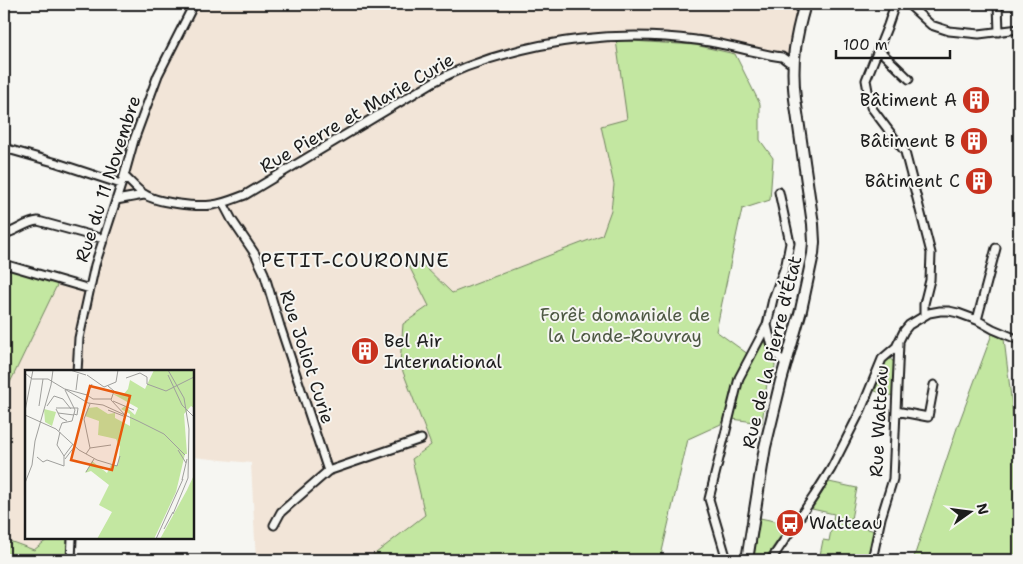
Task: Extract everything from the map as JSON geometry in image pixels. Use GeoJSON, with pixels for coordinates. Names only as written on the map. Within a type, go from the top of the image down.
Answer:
{"type":"FeatureCollection","features":[{"type":"Feature","properties":{"kind":"street","name":"Rue du 11 Novembre"},"geometry":{"type":"LineString","coordinates":[[77,370],[79,338],[95,264],[134,140],[158,75],[192,4]]}},
{"type":"Feature","properties":{"kind":"street","name":"Rue de la Pierre d'État"},"geometry":{"type":"LineString","coordinates":[[747,560],[773,408],[806,292],[813,254],[813,224],[795,99],[793,62],[797,32],[805,4]]}},
{"type":"Feature","properties":{"kind":"street"},"geometry":{"type":"LineString","coordinates":[[895,4],[866,80],[871,107],[905,152],[931,253],[930,280],[924,304],[924,315]]}},
{"type":"Feature","properties":{"kind":"street"},"geometry":{"type":"LineString","coordinates":[[908,4],[931,25],[949,31],[979,34],[1019,29]]}},
{"type":"Feature","properties":{"kind":"street"},"geometry":{"type":"LineString","coordinates":[[998,4],[999,32]]}},
{"type":"Feature","properties":{"kind":"street","name":"Rue Pierre et Marie Curie"},"geometry":{"type":"LineString","coordinates":[[124,176],[144,195],[165,202],[197,205],[223,203],[245,195],[435,81],[466,67],[493,58],[578,39],[615,36],[654,36],[696,40],[782,57],[789,62],[793,62]]}},
{"type":"Feature","properties":{"kind":"street"},"geometry":{"type":"LineString","coordinates":[[878,49],[909,79]]}},
{"type":"Feature","properties":{"kind":"street"},"geometry":{"type":"LineString","coordinates":[[4,148],[121,184]]}},
{"type":"Feature","properties":{"kind":"street"},"geometry":{"type":"LineString","coordinates":[[727,560],[709,499],[739,378],[767,325],[773,299],[786,264],[790,243],[779,192]]}},
{"type":"Feature","properties":{"kind":"street","name":"Rue Pierre et Marie Curie"},"geometry":{"type":"LineString","coordinates":[[116,200],[144,195]]}},
{"type":"Feature","properties":{"kind":"street","name":"Rue Joliot Curie"},"geometry":{"type":"LineString","coordinates":[[223,203],[255,254],[264,274],[328,471]]}},
{"type":"Feature","properties":{"kind":"street"},"geometry":{"type":"LineString","coordinates":[[4,234],[38,221],[104,239]]}},
{"type":"Feature","properties":{"kind":"street"},"geometry":{"type":"LineString","coordinates":[[977,320],[996,248]]}},
{"type":"Feature","properties":{"kind":"street"},"geometry":{"type":"LineString","coordinates":[[4,264],[90,289]]}},
{"type":"Feature","properties":{"kind":"street"},"geometry":{"type":"LineString","coordinates":[[770,560],[831,469],[869,392],[882,359],[896,347],[909,325],[924,315],[949,311],[977,320],[1019,340]]}},
{"type":"Feature","properties":{"kind":"street"},"geometry":{"type":"LineString","coordinates":[[767,325],[773,351],[786,364]]}},
{"type":"Feature","properties":{"kind":"street","name":"Rue Watteau"},"geometry":{"type":"LineString","coordinates":[[872,560],[881,518],[893,479],[899,340]]}},
{"type":"Feature","properties":{"kind":"street"},"geometry":{"type":"LineString","coordinates":[[896,412],[928,416],[934,385]]}},
{"type":"Feature","properties":{"kind":"street"},"geometry":{"type":"LineString","coordinates":[[274,525],[281,512],[328,471],[421,440]]}},
{"type":"Feature","properties":{"kind":"street"},"geometry":{"type":"LineString","coordinates":[[72,539],[72,560]]}},
{"type":"Feature","properties":{"kind":"shaded area"},"geometry":{"type":"Polygon","coordinates":[[[196,4],[801,4],[787,60],[735,54],[695,45],[628,119],[602,127],[614,185],[611,210],[602,235],[452,293],[421,263],[429,306],[403,324],[400,364],[431,446],[412,459],[425,515],[367,560],[256,560],[251,463],[194,457],[194,370],[25,370],[25,539],[48,539],[34,550],[4,539],[4,395],[59,281],[93,293],[137,142],[161,75],[196,4]]]}},
{"type":"Feature","properties":{"kind":"green space","name":"Forêt domaniale de la Londe-Rouvray"},"geometry":{"type":"Polygon","coordinates":[[[616,40],[695,45],[735,54],[760,104],[760,140],[773,158],[770,200],[742,209],[716,331],[752,357],[765,337],[773,342],[775,367],[767,383],[762,423],[732,419],[688,439],[660,560],[367,560],[425,515],[412,459],[431,445],[400,364],[403,324],[429,306],[409,266],[421,263],[452,293],[602,235],[611,210],[614,185],[601,126],[627,119],[616,40]]]}},
{"type":"Feature","properties":{"kind":"green space"},"geometry":{"type":"Polygon","coordinates":[[[4,264],[59,281],[4,395],[4,264]]]}},
{"type":"Feature","properties":{"kind":"green space"},"geometry":{"type":"Polygon","coordinates":[[[992,334],[1004,339],[1019,464],[1019,560],[913,560],[957,428],[992,334]]]}},
{"type":"Feature","properties":{"kind":"green space"},"geometry":{"type":"Polygon","coordinates":[[[890,359],[894,364],[893,396],[875,391],[886,362],[890,359]]]}},
{"type":"Feature","properties":{"kind":"green space"},"geometry":{"type":"Polygon","coordinates":[[[829,482],[857,488],[850,524],[875,531],[869,560],[837,557],[836,560],[819,560],[823,540],[829,541],[834,514],[812,509],[829,482]]]}},
{"type":"Feature","properties":{"kind":"green space"},"geometry":{"type":"Polygon","coordinates":[[[760,518],[789,524],[764,560],[753,560],[760,518]]]}},
{"type":"Feature","properties":{"kind":"green space"},"geometry":{"type":"Polygon","coordinates":[[[4,539],[34,550],[48,539],[70,539],[69,560],[4,560],[4,539]]]}},
{"type":"Feature","properties":{"kind":"place","name":"Bâtiment A"},"geometry":{"type":"Point","coordinates":[976,100]}},
{"type":"Feature","properties":{"kind":"place","name":"Bâtiment B"},"geometry":{"type":"Point","coordinates":[974,141]}},
{"type":"Feature","properties":{"kind":"place","name":"Bâtiment C"},"geometry":{"type":"Point","coordinates":[979,181]}},
{"type":"Feature","properties":{"kind":"place","name":"Bel Air International"},"geometry":{"type":"Point","coordinates":[365,351]}},
{"type":"Feature","properties":{"kind":"place","name":"Watteau"},"geometry":{"type":"Point","coordinates":[790,523]}},
{"type":"Feature","properties":{"kind":"district","name":"PETIT-COURONNE"},"geometry":{"type":"Point","coordinates":[355,260]}}]}
